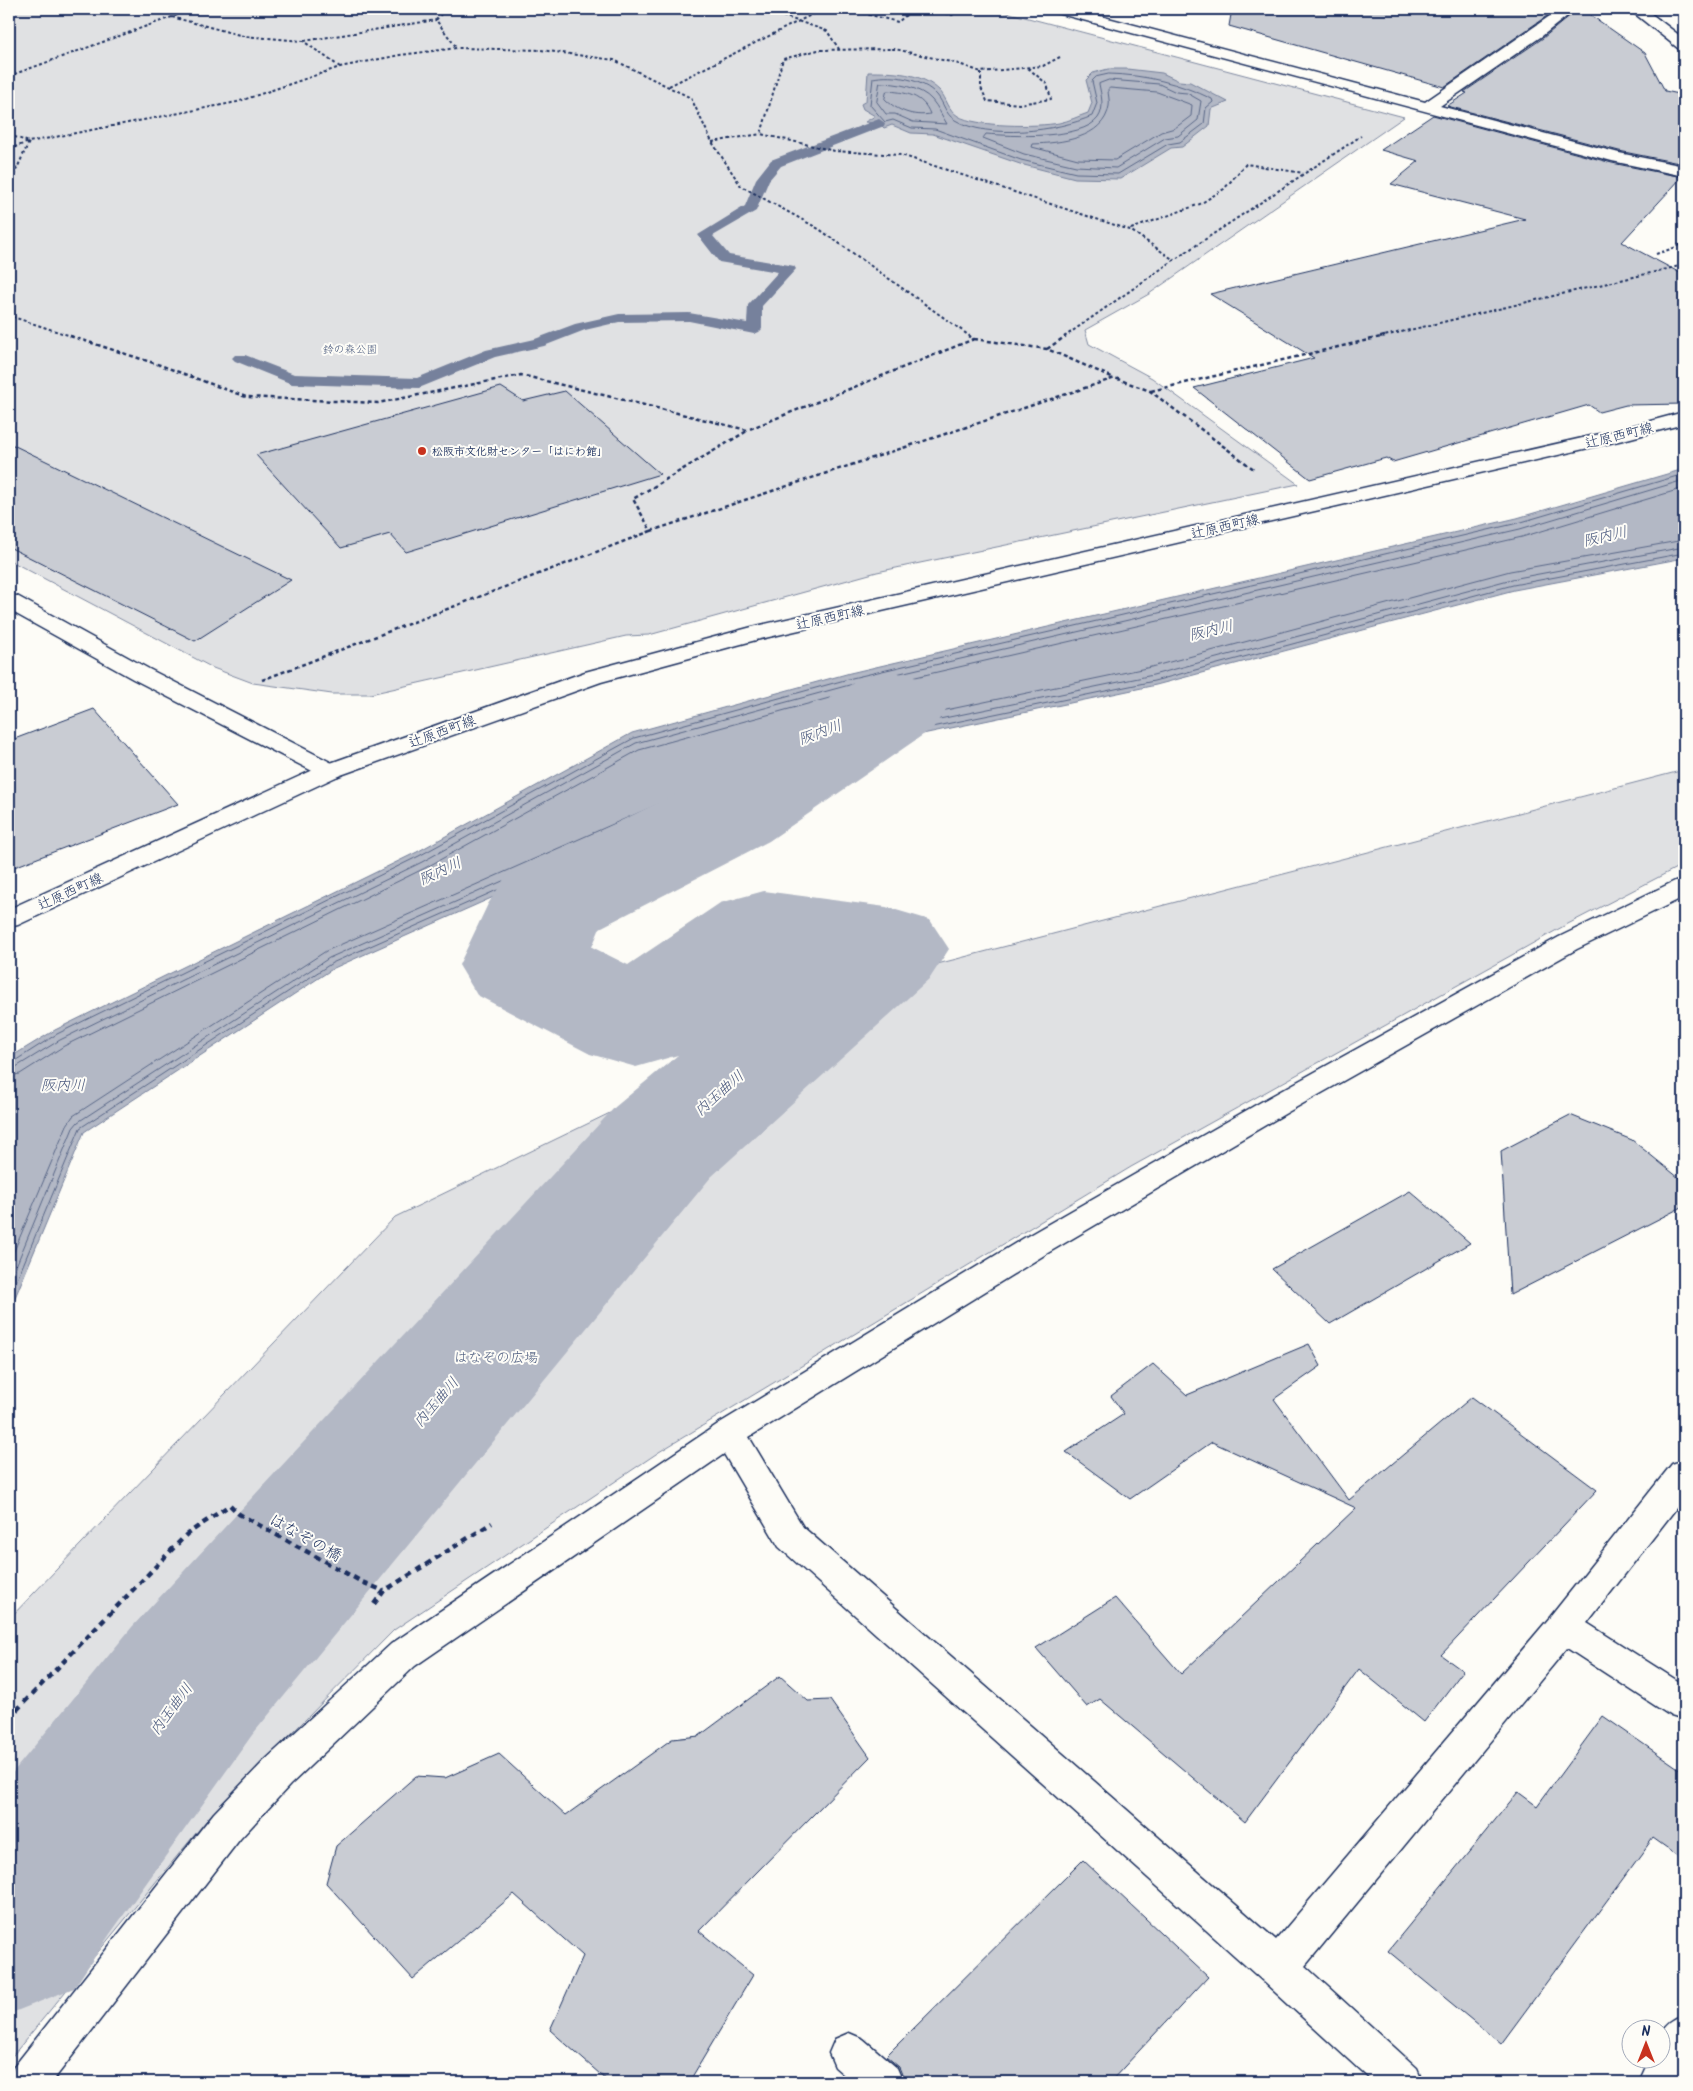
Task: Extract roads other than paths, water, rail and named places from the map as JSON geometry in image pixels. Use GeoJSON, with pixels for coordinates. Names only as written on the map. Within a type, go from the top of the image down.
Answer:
{"type":"FeatureCollection","features":[{"type":"Feature","properties":{"kind":"street"},"geometry":{"type":"LineString","coordinates":[[1058,9],[1079,11],[1618,158],[1684,171]]}},
{"type":"Feature","properties":{"kind":"street"},"geometry":{"type":"LineString","coordinates":[[1429,106],[1537,33],[1569,9]]}},
{"type":"Feature","properties":{"kind":"street"},"geometry":{"type":"LineString","coordinates":[[1636,9],[1684,46]]}},
{"type":"Feature","properties":{"kind":"street","name":"辻原西町線"},"geometry":{"type":"LineString","coordinates":[[9,919],[330,771],[593,677],[752,634],[1606,438],[1684,418]]}},
{"type":"Feature","properties":{"kind":"street"},"geometry":{"type":"LineString","coordinates":[[9,600],[141,674],[330,771]]}},
{"type":"Feature","properties":{"kind":"street"},"geometry":{"type":"LineString","coordinates":[[27,2082],[226,1826],[276,1773],[403,1655],[729,1433],[1035,1246],[1278,1105],[1568,943],[1684,887]]}},
{"type":"Feature","properties":{"kind":"street"},"geometry":{"type":"LineString","coordinates":[[729,1433],[791,1536],[1278,1968],[1403,2082]]}},
{"type":"Feature","properties":{"kind":"street"},"geometry":{"type":"LineString","coordinates":[[1278,1968],[1562,1627],[1684,1474]]}},
{"type":"Feature","properties":{"kind":"street"},"geometry":{"type":"LineString","coordinates":[[1562,1627],[1684,1704]]}},
{"type":"Feature","properties":{"kind":"street"},"geometry":{"type":"LineString","coordinates":[[1658,2082],[1684,2035]]}},
{"type":"Feature","properties":{"kind":"street"},"geometry":{"type":"LineString","coordinates":[[849,2053],[883,2082]]}},
{"type":"Feature","properties":{"kind":"water"},"geometry":{"type":"Polygon","coordinates":[[[1108,69],[1162,73],[1179,81],[1190,82],[1228,102],[1211,109],[1209,126],[1182,147],[1171,148],[1120,179],[1075,178],[1020,164],[933,134],[911,133],[892,125],[884,128],[879,123],[865,122],[875,116],[863,109],[861,104],[866,101],[868,72],[897,73],[924,80],[932,85],[940,91],[955,114],[966,120],[1007,125],[1059,123],[1088,113],[1092,103],[1086,80],[1093,73],[1108,69]]]}},
{"type":"Feature","properties":{"kind":"water","name":"阪内川"},"geometry":{"type":"Polygon","coordinates":[[[1684,469],[1684,558],[1514,590],[1156,685],[894,740],[687,811],[334,968],[84,1132],[9,1312],[9,1058],[55,1030],[417,852],[632,733],[850,673],[1517,518],[1684,469]]]}},
{"type":"Feature","properties":{"kind":"waterway"},"geometry":{"type":"LineString","coordinates":[[240,358],[292,379],[419,383],[491,353],[539,343],[580,327],[619,318],[689,317],[754,329],[755,305],[789,269],[724,259],[705,235],[751,208],[763,179],[776,163],[879,123]]}},
{"type":"Feature","properties":{"kind":"waterway","name":"内玉曲川"},"geometry":{"type":"LineString","coordinates":[[9,1924],[46,1872],[192,1681],[663,1142],[886,949],[764,932],[636,1022],[522,965],[549,904],[728,815],[894,705]]}},
{"type":"Feature","properties":{"kind":"place","name":"松阪市文化財センター「はにわ館」"},"geometry":{"type":"Point","coordinates":[422,451]}},
{"type":"Feature","properties":{"kind":"park label","name":"鈴の森公園"},"geometry":{"type":"Point","coordinates":[350,349]}},
{"type":"Feature","properties":{"kind":"park label","name":"はなぞの広場"},"geometry":{"type":"Point","coordinates":[496,1357]}}]}
